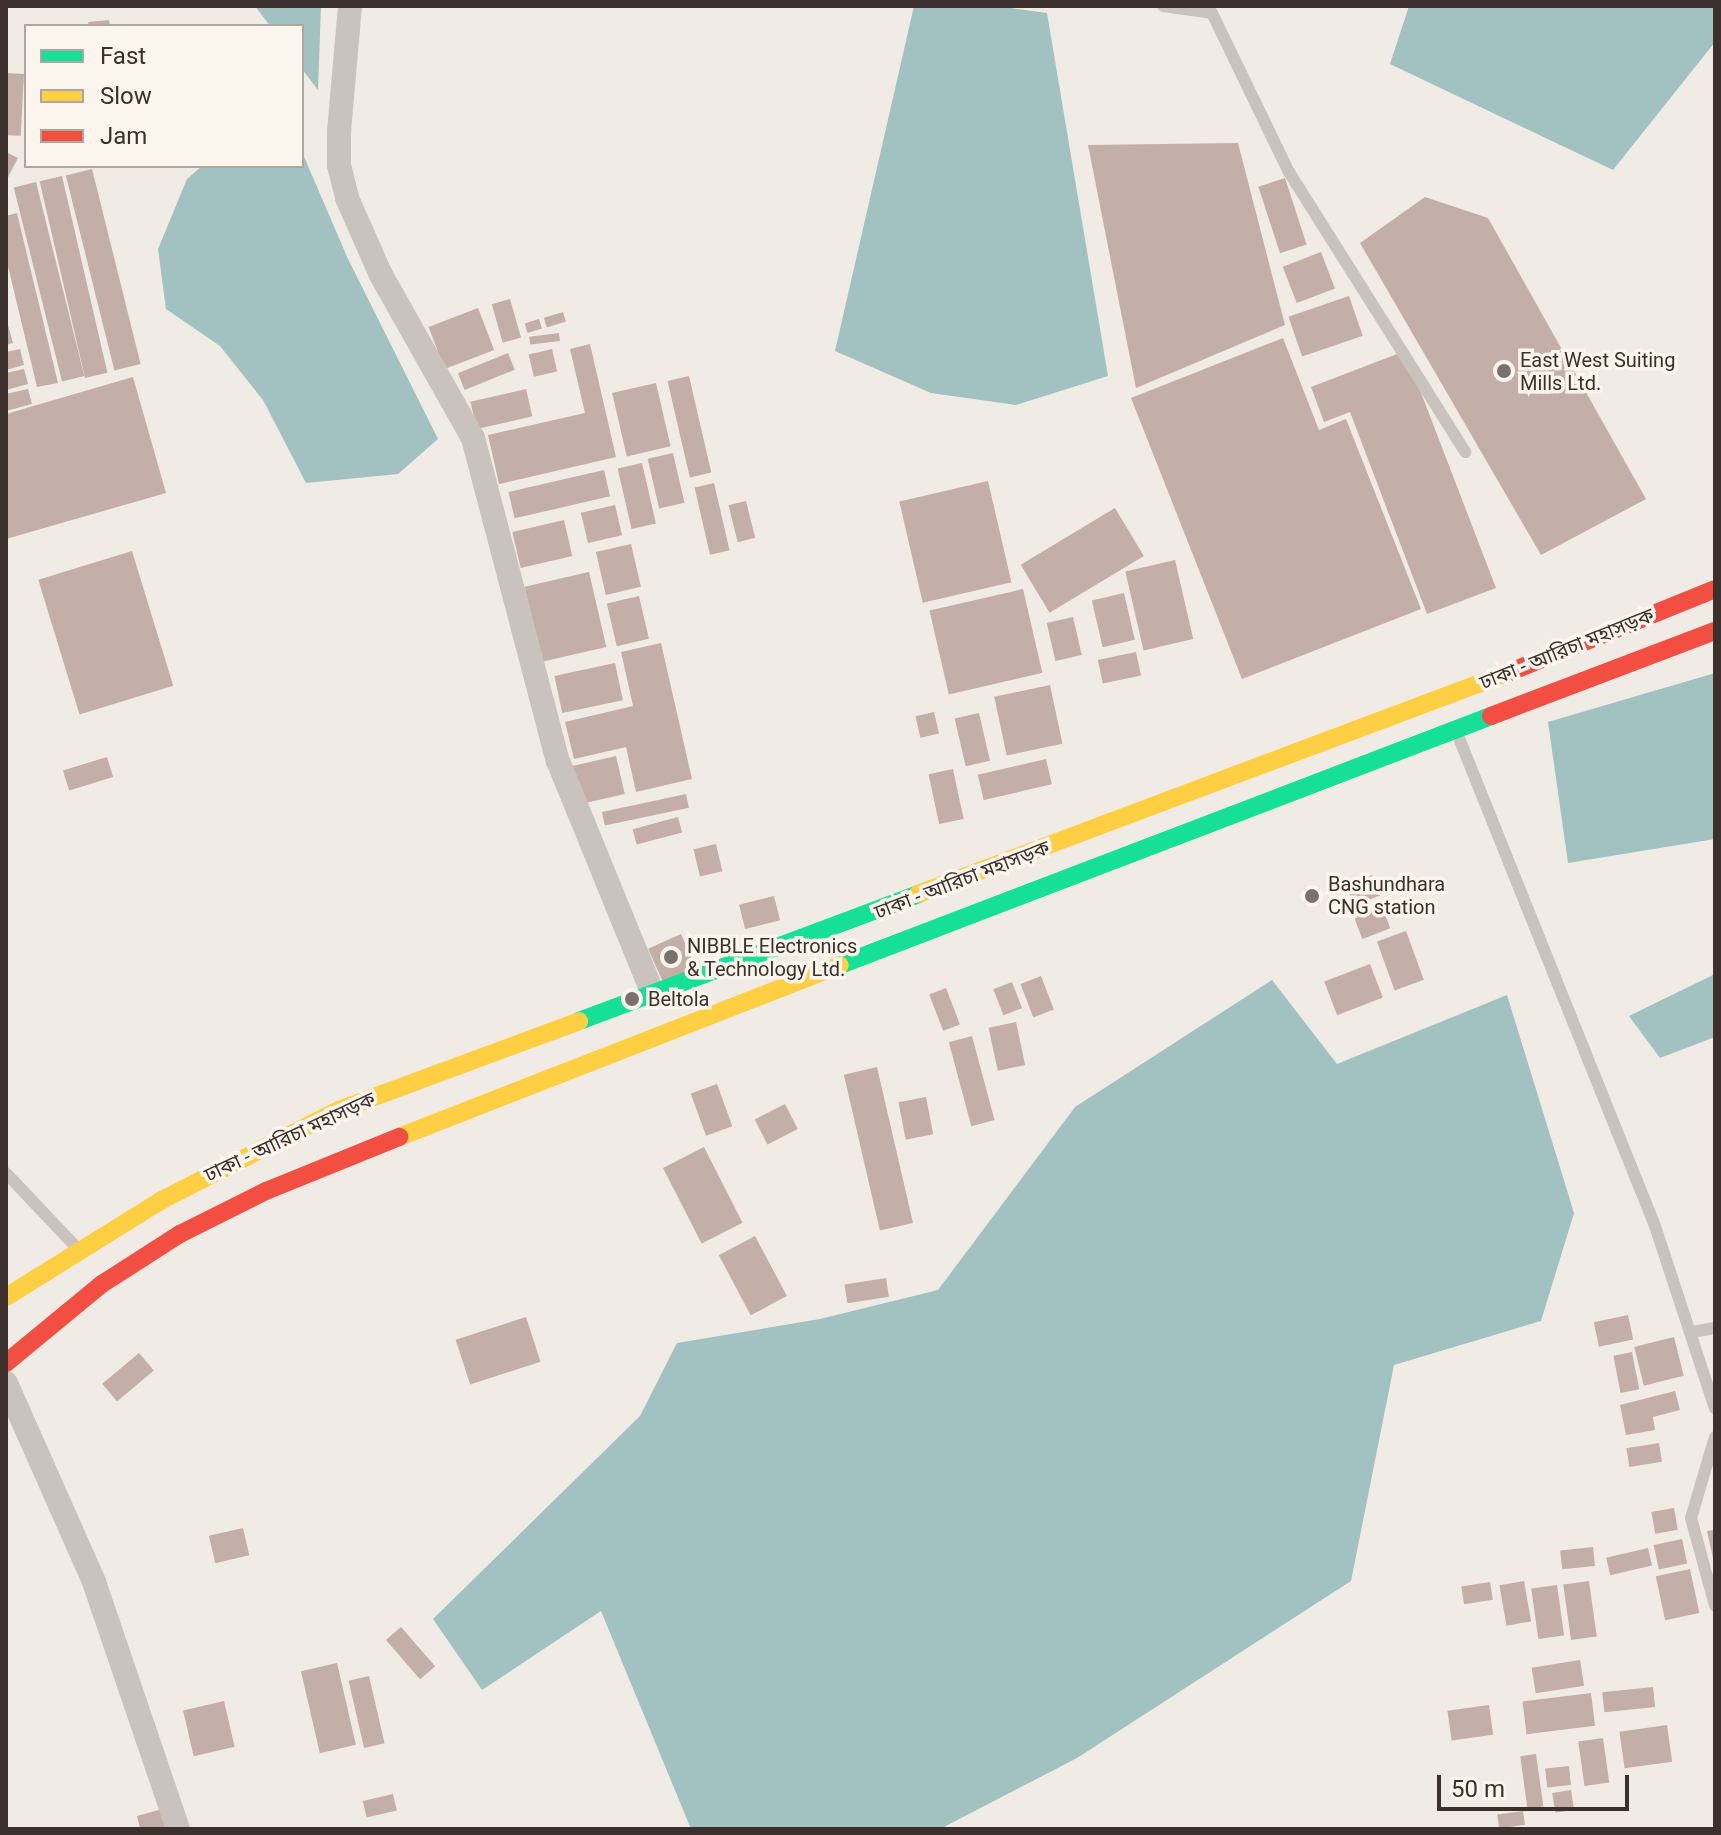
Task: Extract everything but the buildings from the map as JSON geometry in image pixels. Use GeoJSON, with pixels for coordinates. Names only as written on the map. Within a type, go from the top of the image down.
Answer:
{"type":"FeatureCollection","features":[{"type":"Feature","properties":{"kind":"highway","name":"ঢাকা - আরিচা মহাসড়ক"},"geometry":{"type":"LineString","coordinates":[[6,1297],[78,1248],[255,1149],[339,1110],[654,996],[1443,699],[1715,589]]}},
{"type":"Feature","properties":{"kind":"highway"},"geometry":{"type":"LineString","coordinates":[[6,1363],[102,1284],[180,1234],[266,1191],[559,1072],[1715,631]]}},
{"type":"Feature","properties":{"kind":"street"},"geometry":{"type":"LineString","coordinates":[[350,6],[339,133],[339,165],[347,198],[381,275],[473,438],[558,761],[654,996]]}},
{"type":"Feature","properties":{"kind":"street"},"geometry":{"type":"LineString","coordinates":[[6,1383],[94,1582],[178,1829]]}},
{"type":"Feature","properties":{"kind":"lane"},"geometry":{"type":"LineString","coordinates":[[1163,6],[1212,13],[1289,172],[1465,452]]}},
{"type":"Feature","properties":{"kind":"lane"},"geometry":{"type":"LineString","coordinates":[[1456,731],[1543,937],[1692,1332],[1715,1408]]}},
{"type":"Feature","properties":{"kind":"lane"},"geometry":{"type":"LineString","coordinates":[[6,1173],[78,1248]]}},
{"type":"Feature","properties":{"kind":"lane"},"geometry":{"type":"LineString","coordinates":[[1692,1332],[1715,1328]]}},
{"type":"Feature","properties":{"kind":"lane"},"geometry":{"type":"LineString","coordinates":[[1715,1437],[1691,1518],[1715,1606]]}},
{"type":"Feature","properties":{"kind":"water"},"geometry":{"type":"Polygon","coordinates":[[[255,6],[321,6],[318,90],[304,72],[304,24],[268,24],[255,6]]]}},
{"type":"Feature","properties":{"kind":"water"},"geometry":{"type":"Polygon","coordinates":[[[914,6],[996,6],[1047,13],[1108,376],[1016,405],[931,393],[835,351],[914,6]]]}},
{"type":"Feature","properties":{"kind":"water"},"geometry":{"type":"Polygon","coordinates":[[[1409,6],[1714,6],[1715,42],[1613,170],[1390,64],[1409,6]]]}},
{"type":"Feature","properties":{"kind":"water"},"geometry":{"type":"Polygon","coordinates":[[[304,157],[348,259],[438,439],[398,474],[306,483],[263,400],[220,346],[166,309],[158,249],[187,179],[200,168],[304,168],[304,157]]]}},
{"type":"Feature","properties":{"kind":"water"},"geometry":{"type":"Polygon","coordinates":[[[1715,673],[1715,839],[1568,863],[1548,722],[1715,673]]]}},
{"type":"Feature","properties":{"kind":"water"},"geometry":{"type":"Polygon","coordinates":[[[1715,974],[1715,1037],[1660,1058],[1629,1016],[1715,974]]]}},
{"type":"Feature","properties":{"kind":"water"},"geometry":{"type":"Polygon","coordinates":[[[1272,980],[1337,1064],[1507,995],[1574,1213],[1541,1321],[1394,1365],[1351,1581],[1077,1758],[940,1829],[691,1829],[601,1611],[482,1690],[433,1619],[640,1416],[677,1343],[820,1319],[938,1290],[1075,1107],[1272,980]]]}},
{"type":"Feature","properties":{"kind":"traffic: fast"},"geometry":{"type":"LineString","coordinates":[[840,965],[1491,716]]}},
{"type":"Feature","properties":{"kind":"traffic: fast"},"geometry":{"type":"LineString","coordinates":[[579,1021],[918,894]]}},
{"type":"Feature","properties":{"kind":"traffic: slow"},"geometry":{"type":"LineString","coordinates":[[918,894],[1510,672]]}},
{"type":"Feature","properties":{"kind":"traffic: slow"},"geometry":{"type":"LineString","coordinates":[[399,1137],[840,965]]}},
{"type":"Feature","properties":{"kind":"traffic: slow"},"geometry":{"type":"LineString","coordinates":[[6,1297],[162,1200],[339,1110],[579,1021]]}},
{"type":"Feature","properties":{"kind":"traffic: jam"},"geometry":{"type":"LineString","coordinates":[[1510,672],[1715,589]]}},
{"type":"Feature","properties":{"kind":"traffic: jam"},"geometry":{"type":"LineString","coordinates":[[1491,716],[1715,631]]}},
{"type":"Feature","properties":{"kind":"traffic: jam"},"geometry":{"type":"LineString","coordinates":[[6,1363],[102,1284],[180,1234],[266,1191],[399,1137]]}},
{"type":"Feature","properties":{"kind":"place","name":"East West Suiting Mills Ltd."},"geometry":{"type":"Point","coordinates":[1504,371]}},
{"type":"Feature","properties":{"kind":"place","name":"Bashundhara CNG station"},"geometry":{"type":"Point","coordinates":[1312,896]}},
{"type":"Feature","properties":{"kind":"place","name":"NIBBLE Electronics & Technology Ltd."},"geometry":{"type":"Point","coordinates":[671,957]}},
{"type":"Feature","properties":{"kind":"place","name":"Beltola"},"geometry":{"type":"Point","coordinates":[632,999]}}]}
